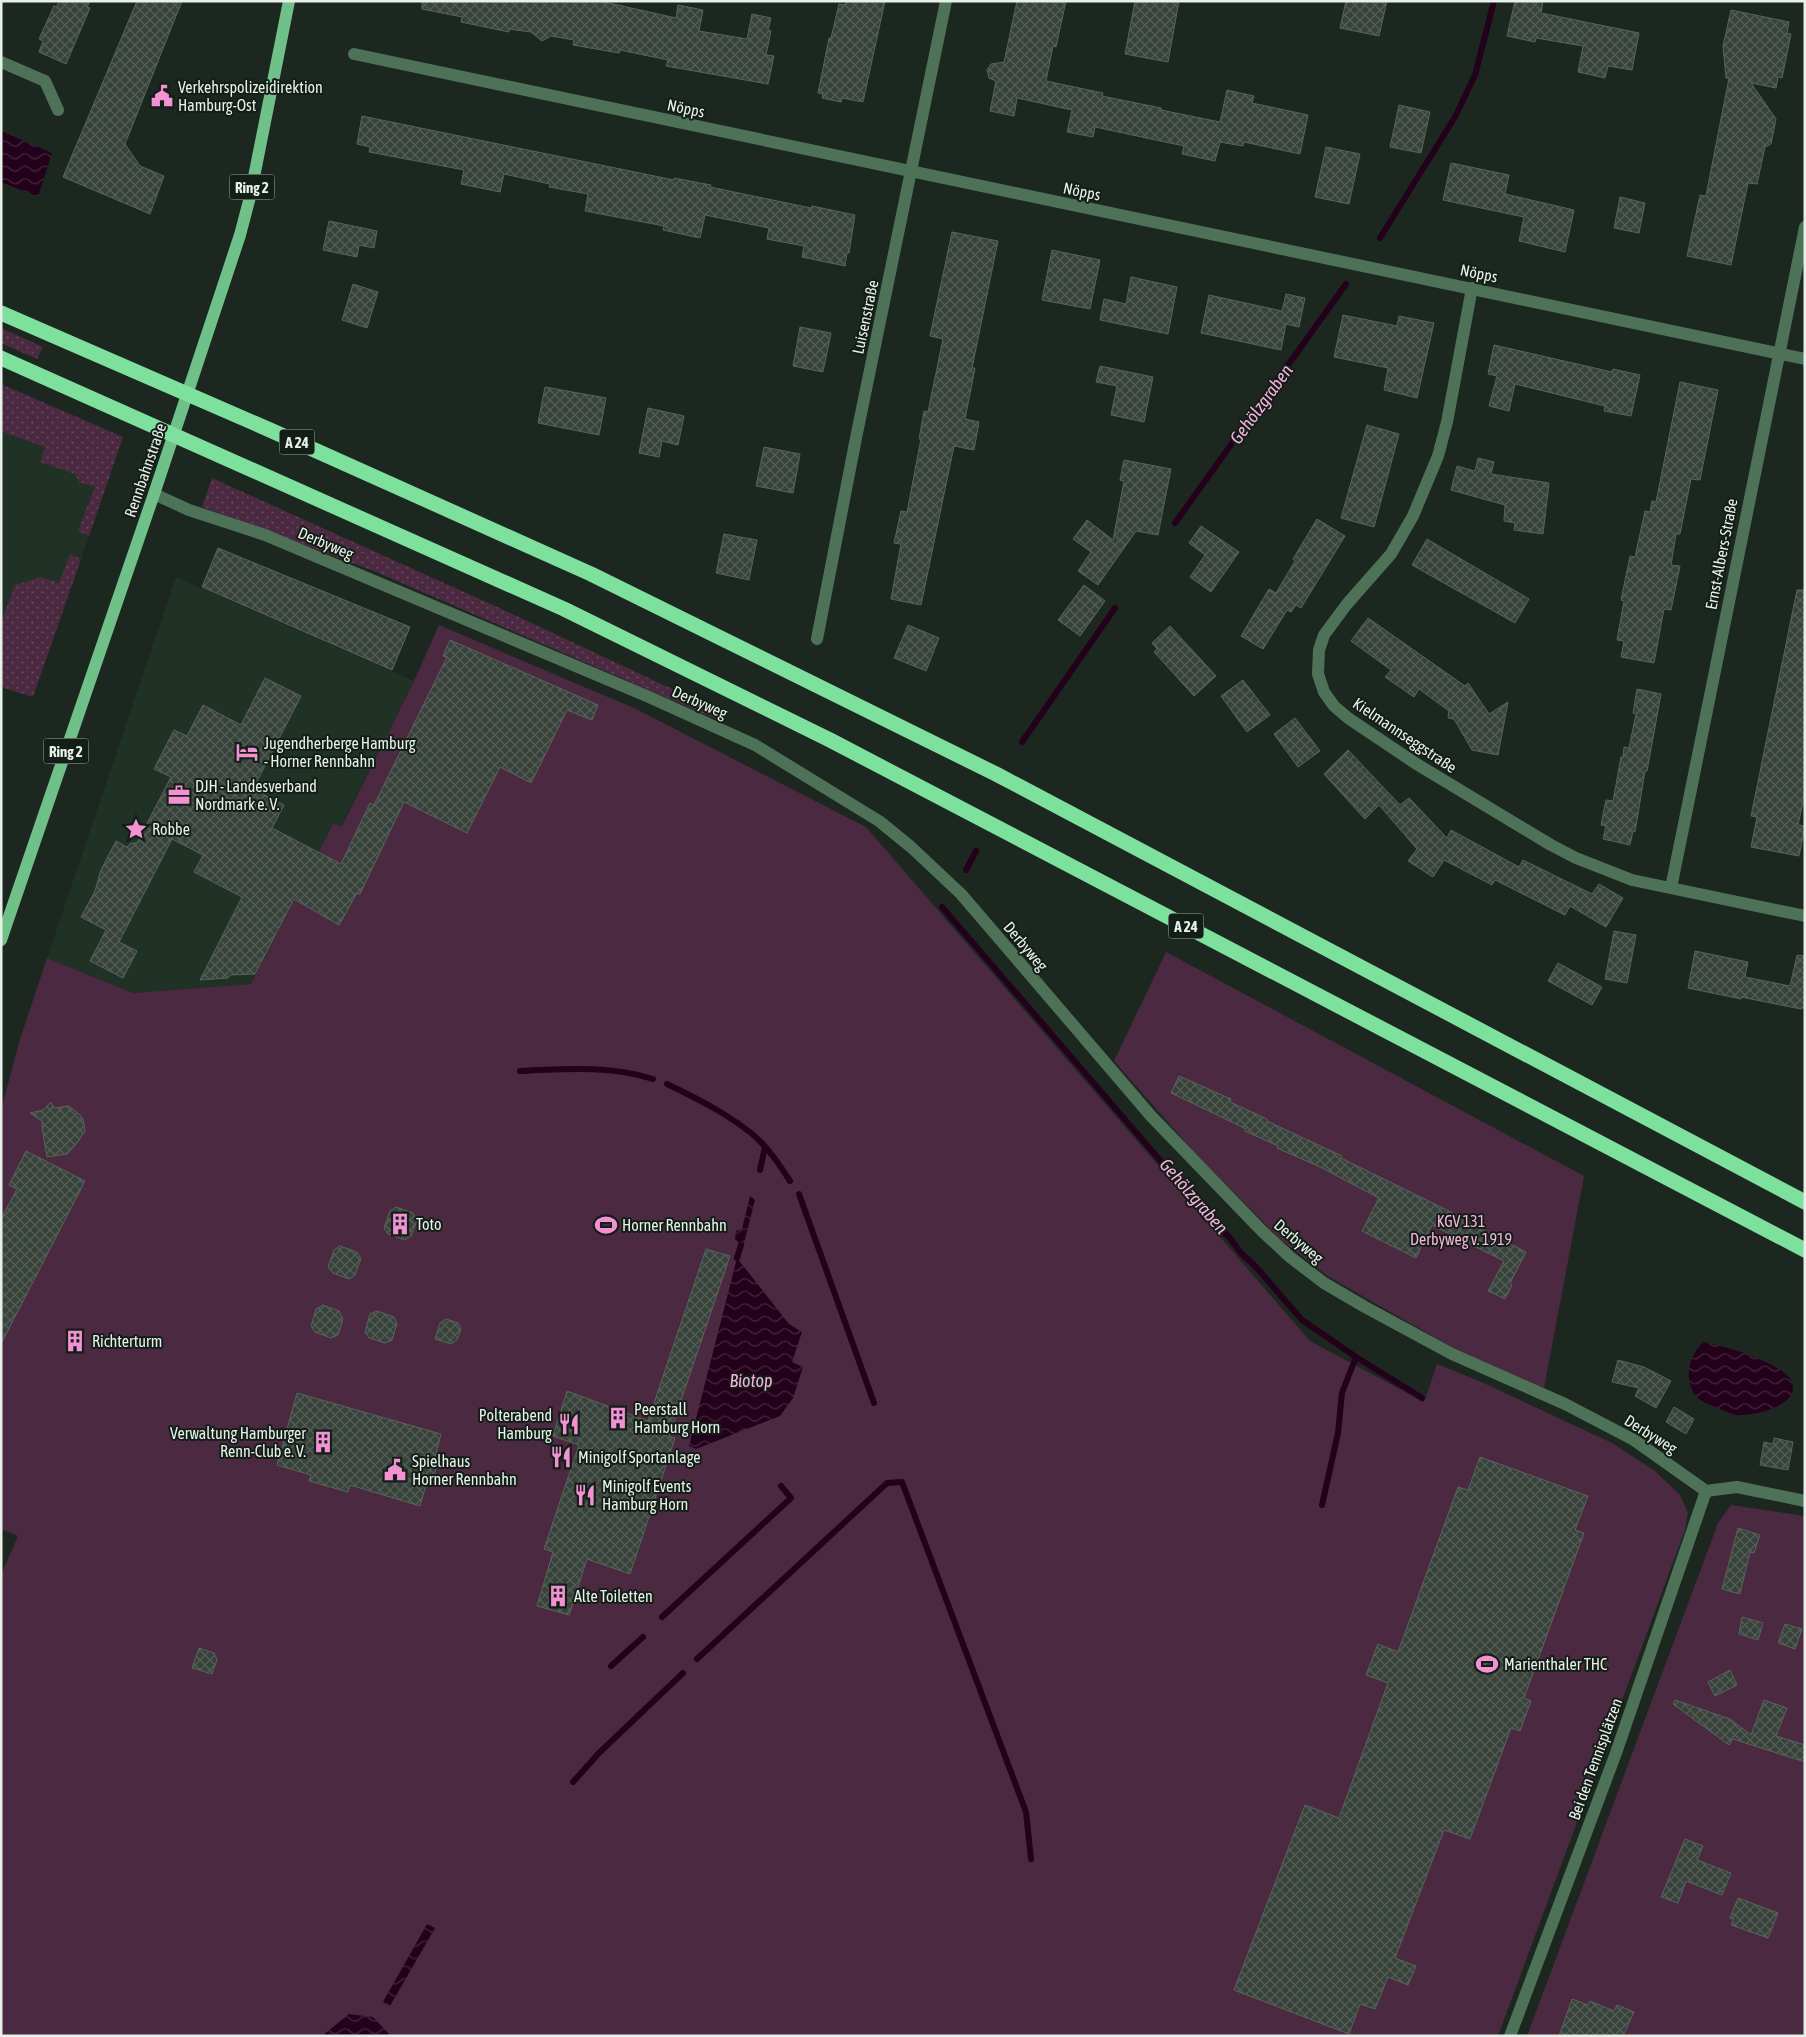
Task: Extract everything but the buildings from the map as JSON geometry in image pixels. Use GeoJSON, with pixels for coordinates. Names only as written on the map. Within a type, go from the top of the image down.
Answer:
{"type":"FeatureCollection","features":[{"type":"Feature","properties":{"kind":"highway","name":"A 24"},"geometry":{"type":"LineString","coordinates":[[1,313],[270,430],[582,570],[996,774],[1805,1202]]}},
{"type":"Feature","properties":{"kind":"highway","name":"A 24"},"geometry":{"type":"LineString","coordinates":[[1,358],[556,605],[777,714],[1805,1250]]}},
{"type":"Feature","properties":{"kind":"main road","name":"Rennbahnstraße"},"geometry":{"type":"LineString","coordinates":[[1,940],[154,494],[240,235],[250,197],[289,1]]}},
{"type":"Feature","properties":{"kind":"street","name":"Luisenstraße"},"geometry":{"type":"LineString","coordinates":[[817,639],[856,438],[946,1]]}},
{"type":"Feature","properties":{"kind":"street","name":"Nöpps"},"geometry":{"type":"LineString","coordinates":[[354,54],[1805,359]]}},
{"type":"Feature","properties":{"kind":"street"},"geometry":{"type":"LineString","coordinates":[[1,62],[45,80],[58,110]]}},
{"type":"Feature","properties":{"kind":"street","name":"Ernst-Albers-Straße"},"geometry":{"type":"LineString","coordinates":[[1670,888],[1805,227]]}},
{"type":"Feature","properties":{"kind":"street","name":"Kielmannseggstraße"},"geometry":{"type":"LineString","coordinates":[[1472,288],[1447,422],[1438,456],[1413,516],[1392,554],[1347,604],[1324,634],[1318,650],[1318,674],[1324,692],[1334,706],[1415,763],[1551,845],[1576,858],[1632,880],[1805,916]]}},
{"type":"Feature","properties":{"kind":"street","name":"Derbyweg"},"geometry":{"type":"LineString","coordinates":[[154,494],[189,510],[265,535],[666,705],[755,745],[879,821],[911,847],[961,894],[1151,1116],[1262,1231],[1290,1257],[1324,1283],[1365,1307],[1472,1363],[1565,1404],[1634,1440],[1706,1492]]}},
{"type":"Feature","properties":{"kind":"street"},"geometry":{"type":"LineString","coordinates":[[1706,1492],[1737,1488],[1805,1500]]}},
{"type":"Feature","properties":{"kind":"street","name":"Bei den Tennisplätzen"},"geometry":{"type":"LineString","coordinates":[[1510,2036],[1613,1761],[1706,1492]]}},
{"type":"Feature","properties":{"kind":"shaded area"},"geometry":{"type":"Polygon","coordinates":[[[1,427],[111,473],[33,697],[1,687],[1,427]]]}},
{"type":"Feature","properties":{"kind":"shaded area","name":"Jugendherberge Hamburg - Horner Rennbahn"},"geometry":{"type":"Polygon","coordinates":[[[176,577],[414,681],[341,826],[333,824],[251,984],[133,993],[47,958],[176,577]]]}},
{"type":"Feature","properties":{"kind":"green space"},"geometry":{"type":"Polygon","coordinates":[[[1,328],[43,347],[37,359],[1,343],[1,328]]]}},
{"type":"Feature","properties":{"kind":"green space"},"geometry":{"type":"Polygon","coordinates":[[[1,384],[123,437],[89,536],[78,531],[95,487],[79,482],[75,474],[40,462],[45,447],[1,431],[1,384]]]}},
{"type":"Feature","properties":{"kind":"green space"},"geometry":{"type":"Polygon","coordinates":[[[212,478],[495,606],[719,711],[718,720],[374,571],[202,507],[212,478]]]}},
{"type":"Feature","properties":{"kind":"green space"},"geometry":{"type":"Polygon","coordinates":[[[70,554],[81,559],[33,697],[1,687],[1,622],[15,585],[41,577],[59,583],[70,554]]]}},
{"type":"Feature","properties":{"kind":"green space","name":"Horner Rennbahn"},"geometry":{"type":"Polygon","coordinates":[[[439,625],[636,709],[866,827],[1310,1341],[1424,1402],[1437,1364],[1477,1380],[1612,1443],[1655,1471],[1680,1495],[1688,1513],[1685,1530],[1498,2036],[1,2036],[1,1575],[18,1536],[1,1529],[1,1110],[20,1039],[47,958],[133,993],[251,984],[333,824],[342,826],[414,681],[439,625]]]}},
{"type":"Feature","properties":{"kind":"green space","name":"KGV 131 Derbyweg v. 1919"},"geometry":{"type":"Polygon","coordinates":[[[1166,952],[1584,1176],[1544,1388],[1457,1350],[1329,1277],[1280,1239],[1194,1152],[1114,1061],[1166,952]]]}},
{"type":"Feature","properties":{"kind":"green space"},"geometry":{"type":"Polygon","coordinates":[[[1731,1505],[1805,1516],[1805,2036],[1527,2036],[1718,1523],[1731,1505]]]}},
{"type":"Feature","properties":{"kind":"water"},"geometry":{"type":"Polygon","coordinates":[[[1,131],[52,153],[38,197],[1,182],[1,131]]]}},
{"type":"Feature","properties":{"kind":"water"},"geometry":{"type":"Polygon","coordinates":[[[750,1196],[755,1200],[744,1243],[741,1245],[735,1239],[736,1231],[742,1229],[750,1196]]]}},
{"type":"Feature","properties":{"kind":"water","name":"Biotop"},"geometry":{"type":"Polygon","coordinates":[[[737,1258],[789,1324],[802,1332],[792,1362],[803,1367],[793,1398],[780,1416],[696,1449],[689,1446],[737,1258]]]}},
{"type":"Feature","properties":{"kind":"water"},"geometry":{"type":"Polygon","coordinates":[[[1703,1342],[1752,1356],[1777,1368],[1787,1375],[1792,1382],[1793,1390],[1789,1397],[1774,1408],[1744,1415],[1729,1413],[1700,1400],[1691,1387],[1689,1369],[1696,1351],[1703,1342]]]}},
{"type":"Feature","properties":{"kind":"water"},"geometry":{"type":"Polygon","coordinates":[[[427,1924],[435,1928],[390,2006],[383,2002],[427,1924]]]}},
{"type":"Feature","properties":{"kind":"water"},"geometry":{"type":"Polygon","coordinates":[[[349,2014],[373,2017],[391,2036],[322,2036],[349,2014]]]}},
{"type":"Feature","properties":{"kind":"waterway","name":"Gehölzgraben"},"geometry":{"type":"LineString","coordinates":[[1380,238],[1455,117],[1475,75],[1494,1]]}},
{"type":"Feature","properties":{"kind":"waterway","name":"Gehölzgraben"},"geometry":{"type":"LineString","coordinates":[[1175,523],[1346,284]]}},
{"type":"Feature","properties":{"kind":"waterway","name":"Gehölzgraben"},"geometry":{"type":"LineString","coordinates":[[1022,742],[1115,608]]}},
{"type":"Feature","properties":{"kind":"waterway","name":"Gehölzgraben"},"geometry":{"type":"LineString","coordinates":[[966,870],[976,851]]}},
{"type":"Feature","properties":{"kind":"waterway","name":"Gehölzgraben"},"geometry":{"type":"LineString","coordinates":[[942,907],[1214,1223],[1230,1238],[1241,1253],[1256,1267],[1302,1320],[1356,1357],[1342,1393],[1338,1433],[1322,1505]]}},
{"type":"Feature","properties":{"kind":"waterway"},"geometry":{"type":"LineString","coordinates":[[520,1071],[604,1070],[653,1079]]}},
{"type":"Feature","properties":{"kind":"waterway"},"geometry":{"type":"LineString","coordinates":[[667,1084],[721,1112],[751,1133],[767,1149],[790,1181]]}},
{"type":"Feature","properties":{"kind":"waterway"},"geometry":{"type":"LineString","coordinates":[[760,1170],[765,1147]]}},
{"type":"Feature","properties":{"kind":"waterway"},"geometry":{"type":"LineString","coordinates":[[799,1194],[874,1403]]}},
{"type":"Feature","properties":{"kind":"waterway"},"geometry":{"type":"LineString","coordinates":[[737,1258],[741,1245]]}},
{"type":"Feature","properties":{"kind":"waterway"},"geometry":{"type":"LineString","coordinates":[[1356,1357],[1422,1398]]}},
{"type":"Feature","properties":{"kind":"waterway"},"geometry":{"type":"LineString","coordinates":[[697,1659],[887,1483],[902,1482],[1026,1812],[1031,1859]]}},
{"type":"Feature","properties":{"kind":"waterway"},"geometry":{"type":"LineString","coordinates":[[662,1617],[791,1498],[781,1486]]}},
{"type":"Feature","properties":{"kind":"waterway"},"geometry":{"type":"LineString","coordinates":[[611,1666],[643,1637]]}},
{"type":"Feature","properties":{"kind":"waterway"},"geometry":{"type":"LineString","coordinates":[[573,1782],[599,1753],[683,1673]]}},
{"type":"Feature","properties":{"kind":"place","name":"Verkehrspolizeidirektion Hamburg-Ost"},"geometry":{"type":"Point","coordinates":[162,96]}},
{"type":"Feature","properties":{"kind":"place","name":"Jugendherberge Hamburg - Horner Rennbahn"},"geometry":{"type":"Point","coordinates":[247,752]}},
{"type":"Feature","properties":{"kind":"place","name":"DJH - Landesverband Nordmark e. V."},"geometry":{"type":"Point","coordinates":[179,795]}},
{"type":"Feature","properties":{"kind":"place","name":"Robbe"},"geometry":{"type":"Point","coordinates":[136,829]}},
{"type":"Feature","properties":{"kind":"place","name":"Toto"},"geometry":{"type":"Point","coordinates":[400,1224]}},
{"type":"Feature","properties":{"kind":"place","name":"Horner Rennbahn"},"geometry":{"type":"Point","coordinates":[606,1225]}},
{"type":"Feature","properties":{"kind":"place","name":"Richterturm"},"geometry":{"type":"Point","coordinates":[75,1341]}},
{"type":"Feature","properties":{"kind":"place","name":"Peerstall Hamburg Horn"},"geometry":{"type":"Point","coordinates":[618,1418]}},
{"type":"Feature","properties":{"kind":"place","name":"Polterabend Hamburg"},"geometry":{"type":"Point","coordinates":[569,1424]}},
{"type":"Feature","properties":{"kind":"place","name":"Verwaltung Hamburger Renn-Club e. V."},"geometry":{"type":"Point","coordinates":[323,1442]}},
{"type":"Feature","properties":{"kind":"place","name":"Minigolf Sportanlage"},"geometry":{"type":"Point","coordinates":[561,1457]}},
{"type":"Feature","properties":{"kind":"place","name":"Spielhaus Horner Rennbahn"},"geometry":{"type":"Point","coordinates":[395,1470]}},
{"type":"Feature","properties":{"kind":"place","name":"Minigolf Events Hamburg Horn"},"geometry":{"type":"Point","coordinates":[585,1495]}},
{"type":"Feature","properties":{"kind":"place","name":"Alte Toiletten"},"geometry":{"type":"Point","coordinates":[558,1596]}},
{"type":"Feature","properties":{"kind":"place","name":"Marienthaler THC"},"geometry":{"type":"Point","coordinates":[1487,1664]}}]}
